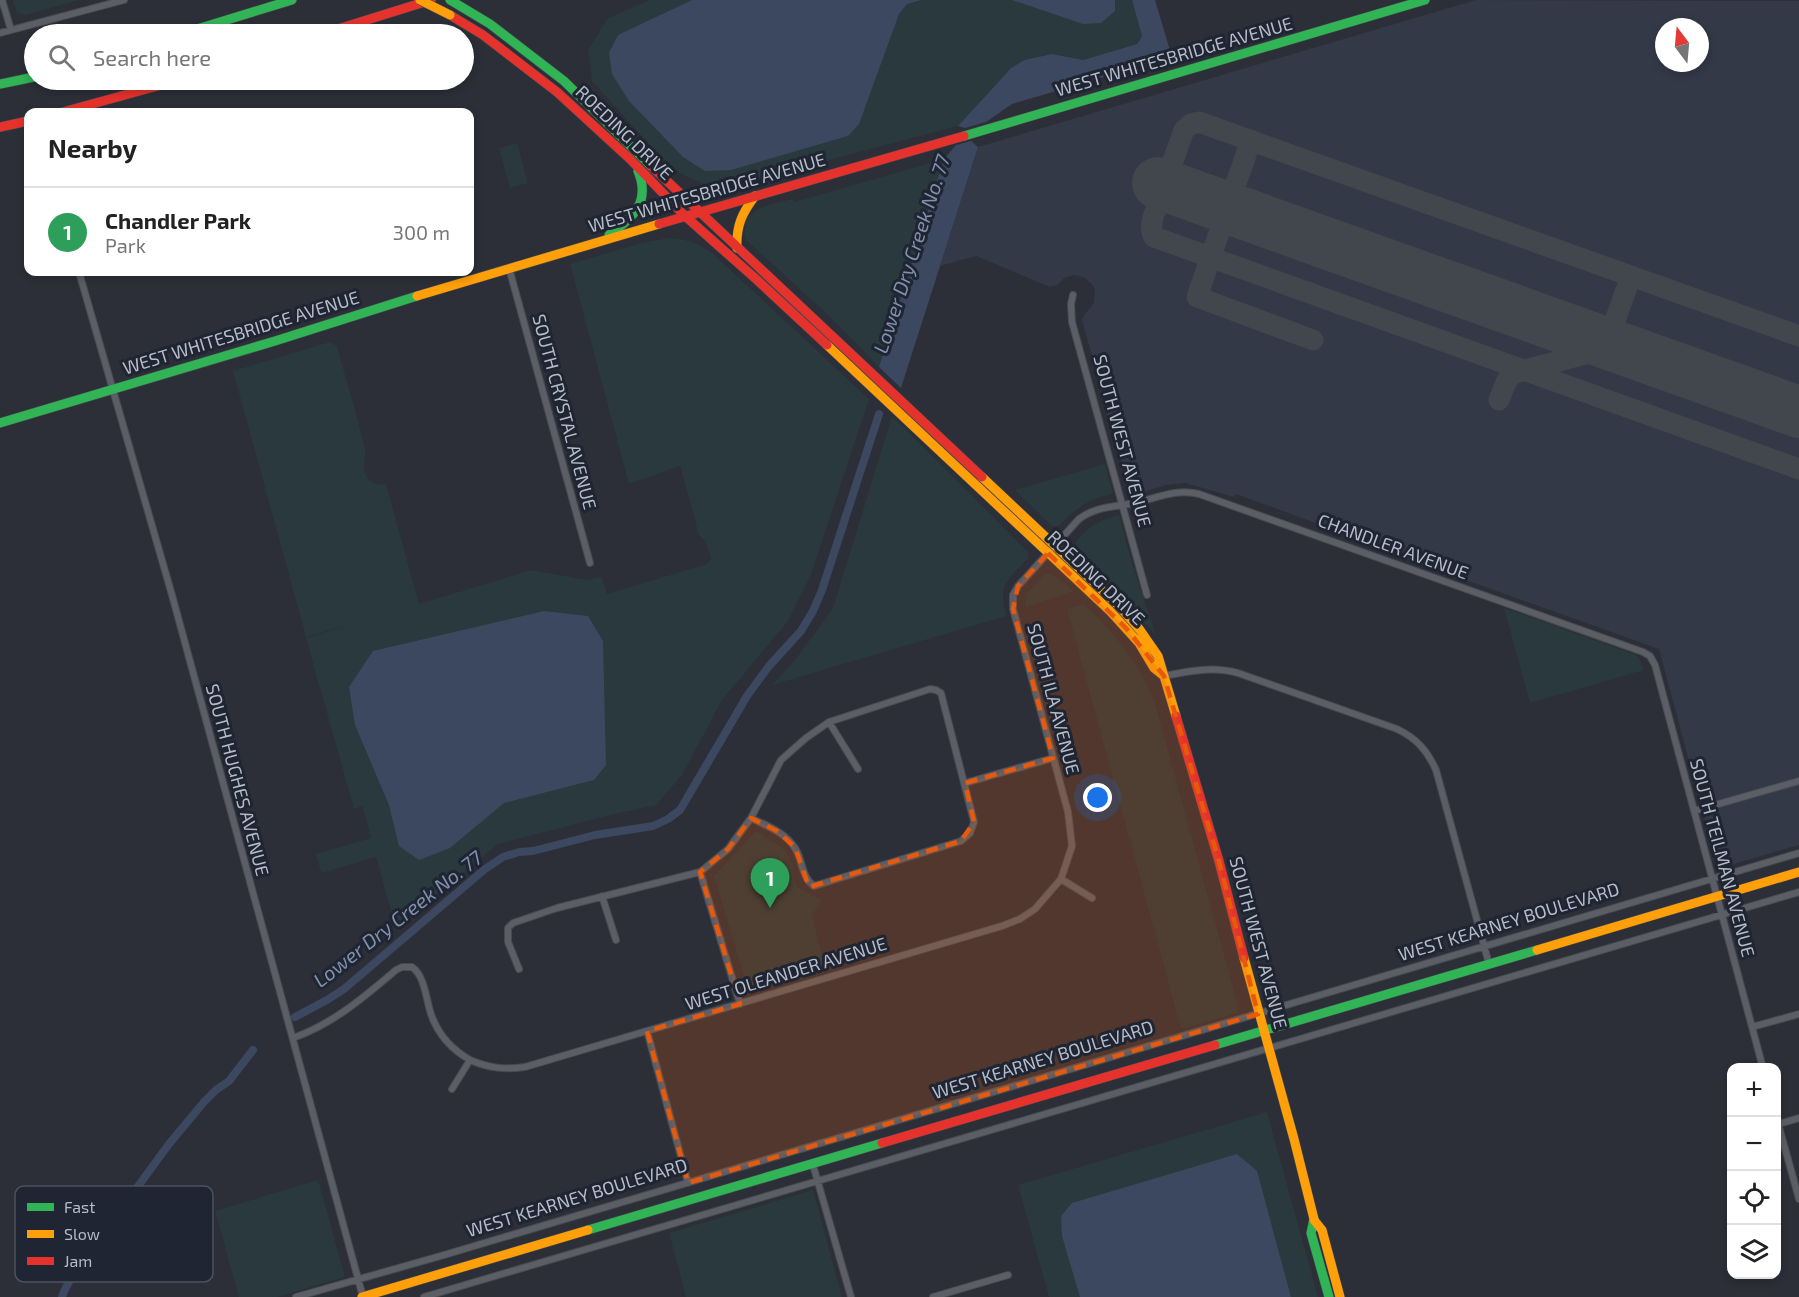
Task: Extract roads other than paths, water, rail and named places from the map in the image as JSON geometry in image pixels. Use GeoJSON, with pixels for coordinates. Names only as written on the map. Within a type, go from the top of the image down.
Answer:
{"type":"FeatureCollection","features":[{"type":"Feature","properties":{"kind":"main road"},"geometry":{"type":"LineString","coordinates":[[214,24],[292,0]]}},
{"type":"Feature","properties":{"kind":"main road","name":"ROEDING DRIVE"},"geometry":{"type":"LineString","coordinates":[[420,0],[465,24]]}},
{"type":"Feature","properties":{"kind":"main road"},"geometry":{"type":"LineString","coordinates":[[354,24],[431,0]]}},
{"type":"Feature","properties":{"kind":"main road","name":"WEST WHITESBRIDGE AVENUE"},"geometry":{"type":"LineString","coordinates":[[0,423],[508,268],[1425,0]]}},
{"type":"Feature","properties":{"kind":"main road","name":"ROEDING DRIVE"},"geometry":{"type":"LineString","coordinates":[[453,2],[490,24],[564,81],[1052,549],[1126,628],[1139,643],[1154,668],[1164,676]]}},
{"type":"Feature","properties":{"kind":"main road","name":"ROEDING DRIVE"},"geometry":{"type":"LineString","coordinates":[[474,30],[557,92],[630,159],[686,216],[1052,549]]}},
{"type":"Feature","properties":{"kind":"main road"},"geometry":{"type":"LineString","coordinates":[[0,84],[24,79]]}},
{"type":"Feature","properties":{"kind":"main road"},"geometry":{"type":"LineString","coordinates":[[78,108],[143,90]]}},
{"type":"Feature","properties":{"kind":"main road"},"geometry":{"type":"LineString","coordinates":[[0,127],[24,122]]}},
{"type":"Feature","properties":{"kind":"main road"},"geometry":{"type":"LineString","coordinates":[[600,241],[627,222],[637,210],[642,196],[642,179],[630,159]]}},
{"type":"Feature","properties":{"kind":"main road"},"geometry":{"type":"LineString","coordinates":[[736,248],[735,233],[739,219],[755,196]]}},
{"type":"Feature","properties":{"kind":"main road","name":"SOUTH WEST AVENUE"},"geometry":{"type":"LineString","coordinates":[[1164,676],[1220,861],[1258,1014],[1314,1220],[1322,1230],[1340,1297]]}},
{"type":"Feature","properties":{"kind":"main road","name":"WEST KEARNEY BOULEVARD"},"geometry":{"type":"LineString","coordinates":[[363,1297],[1799,872]]}},
{"type":"Feature","properties":{"kind":"main road","name":"SOUTH WEST AVENUE"},"geometry":{"type":"LineString","coordinates":[[1314,1220],[1311,1233],[1329,1297]]}},
{"type":"Feature","properties":{"kind":"street"},"geometry":{"type":"LineString","coordinates":[[2,0],[11,30]]}},
{"type":"Feature","properties":{"kind":"street"},"geometry":{"type":"LineString","coordinates":[[34,24],[124,0]]}},
{"type":"Feature","properties":{"kind":"street"},"geometry":{"type":"LineString","coordinates":[[0,33],[24,27]]}},
{"type":"Feature","properties":{"kind":"street","name":"SOUTH CRYSTAL AVENUE"},"geometry":{"type":"LineString","coordinates":[[508,268],[590,563]]}},
{"type":"Feature","properties":{"kind":"street","name":"SOUTH HUGHES AVENUE"},"geometry":{"type":"LineString","coordinates":[[80,276],[172,595],[363,1297]]}},
{"type":"Feature","properties":{"kind":"street","name":"SOUTH WEST AVENUE"},"geometry":{"type":"LineString","coordinates":[[1073,295],[1072,322],[1147,595]]}},
{"type":"Feature","properties":{"kind":"street","name":"CHANDLER AVENUE"},"geometry":{"type":"LineString","coordinates":[[1013,596],[1017,586],[1027,574],[1087,513],[1174,492],[1199,494],[1650,656]]}},
{"type":"Feature","properties":{"kind":"street","name":"SOUTH ILA AVENUE"},"geometry":{"type":"LineString","coordinates":[[1013,596],[1013,609],[1068,812],[1072,846],[1061,879]]}},
{"type":"Feature","properties":{"kind":"street","name":"SOUTH TEILMAN AVENUE"},"geometry":{"type":"LineString","coordinates":[[1650,656],[1762,1063]]}},
{"type":"Feature","properties":{"kind":"street"},"geometry":{"type":"LineString","coordinates":[[1164,676],[1199,669],[1238,673],[1397,729],[1416,740],[1425,750],[1436,770],[1489,964]]}},
{"type":"Feature","properties":{"kind":"street"},"geometry":{"type":"LineString","coordinates":[[519,969],[508,942],[508,928],[513,923],[557,908],[700,872],[728,849],[751,818],[781,760],[806,738],[829,722],[930,689],[941,693],[974,822],[969,833],[961,841],[813,886],[807,881],[795,848],[787,838],[751,818]]}},
{"type":"Feature","properties":{"kind":"street"},"geometry":{"type":"LineString","coordinates":[[829,722],[858,769]]}},
{"type":"Feature","properties":{"kind":"street"},"geometry":{"type":"LineString","coordinates":[[965,783],[1053,758]]}},
{"type":"Feature","properties":{"kind":"street"},"geometry":{"type":"LineString","coordinates":[[1694,812],[1799,781]]}},
{"type":"Feature","properties":{"kind":"street","name":"WEST KEARNEY BOULEVARD"},"geometry":{"type":"LineString","coordinates":[[296,1297],[1799,854]]}},
{"type":"Feature","properties":{"kind":"street"},"geometry":{"type":"LineString","coordinates":[[700,872],[740,1004]]}},
{"type":"Feature","properties":{"kind":"street"},"geometry":{"type":"LineString","coordinates":[[1061,879],[1092,898]]}},
{"type":"Feature","properties":{"kind":"street","name":"WEST OLEANDER AVENUE"},"geometry":{"type":"LineString","coordinates":[[470,1060],[499,1069],[518,1068],[1002,926],[1020,919],[1035,909],[1061,879]]}},
{"type":"Feature","properties":{"kind":"street"},"geometry":{"type":"LineString","coordinates":[[424,1297],[1799,892]]}},
{"type":"Feature","properties":{"kind":"street"},"geometry":{"type":"LineString","coordinates":[[602,896],[616,940]]}},
{"type":"Feature","properties":{"kind":"street"},"geometry":{"type":"LineString","coordinates":[[292,1038],[332,1020],[396,970],[402,967],[412,967],[418,972],[431,1016],[442,1037],[452,1048],[470,1060],[452,1089]]}},
{"type":"Feature","properties":{"kind":"street"},"geometry":{"type":"LineString","coordinates":[[1752,1027],[1799,1014]]}},
{"type":"Feature","properties":{"kind":"street"},"geometry":{"type":"LineString","coordinates":[[647,1031],[688,1183]]}},
{"type":"Feature","properties":{"kind":"street"},"geometry":{"type":"LineString","coordinates":[[1781,1123],[1799,1118]]}},
{"type":"Feature","properties":{"kind":"street"},"geometry":{"type":"LineString","coordinates":[[1781,1132],[1799,1199]]}},
{"type":"Feature","properties":{"kind":"street"},"geometry":{"type":"LineString","coordinates":[[813,1165],[851,1297]]}},
{"type":"Feature","properties":{"kind":"street"},"geometry":{"type":"LineString","coordinates":[[933,1297],[1008,1275]]}},
{"type":"Feature","properties":{"kind":"waterway","name":"Lower Dry Creek No. 77"},"geometry":{"type":"LineString","coordinates":[[295,1017],[344,989],[485,869],[503,857],[595,835],[653,826],[680,810],[747,696],[769,666],[801,631],[813,611],[822,590],[879,414]]}},
{"type":"Feature","properties":{"kind":"waterway","name":"Lower Dry Creek No. 77"},"geometry":{"type":"LineString","coordinates":[[138,1186],[204,1102],[229,1081],[253,1050]]}},
{"type":"Feature","properties":{"kind":"waterway","name":"Lower Dry Creek No. 77"},"geometry":{"type":"LineString","coordinates":[[62,1297],[70,1282]]}},
{"type":"Feature","properties":{"kind":"place","name":"Chandler Park"},"geometry":{"type":"Point","coordinates":[770,908]}}]}
